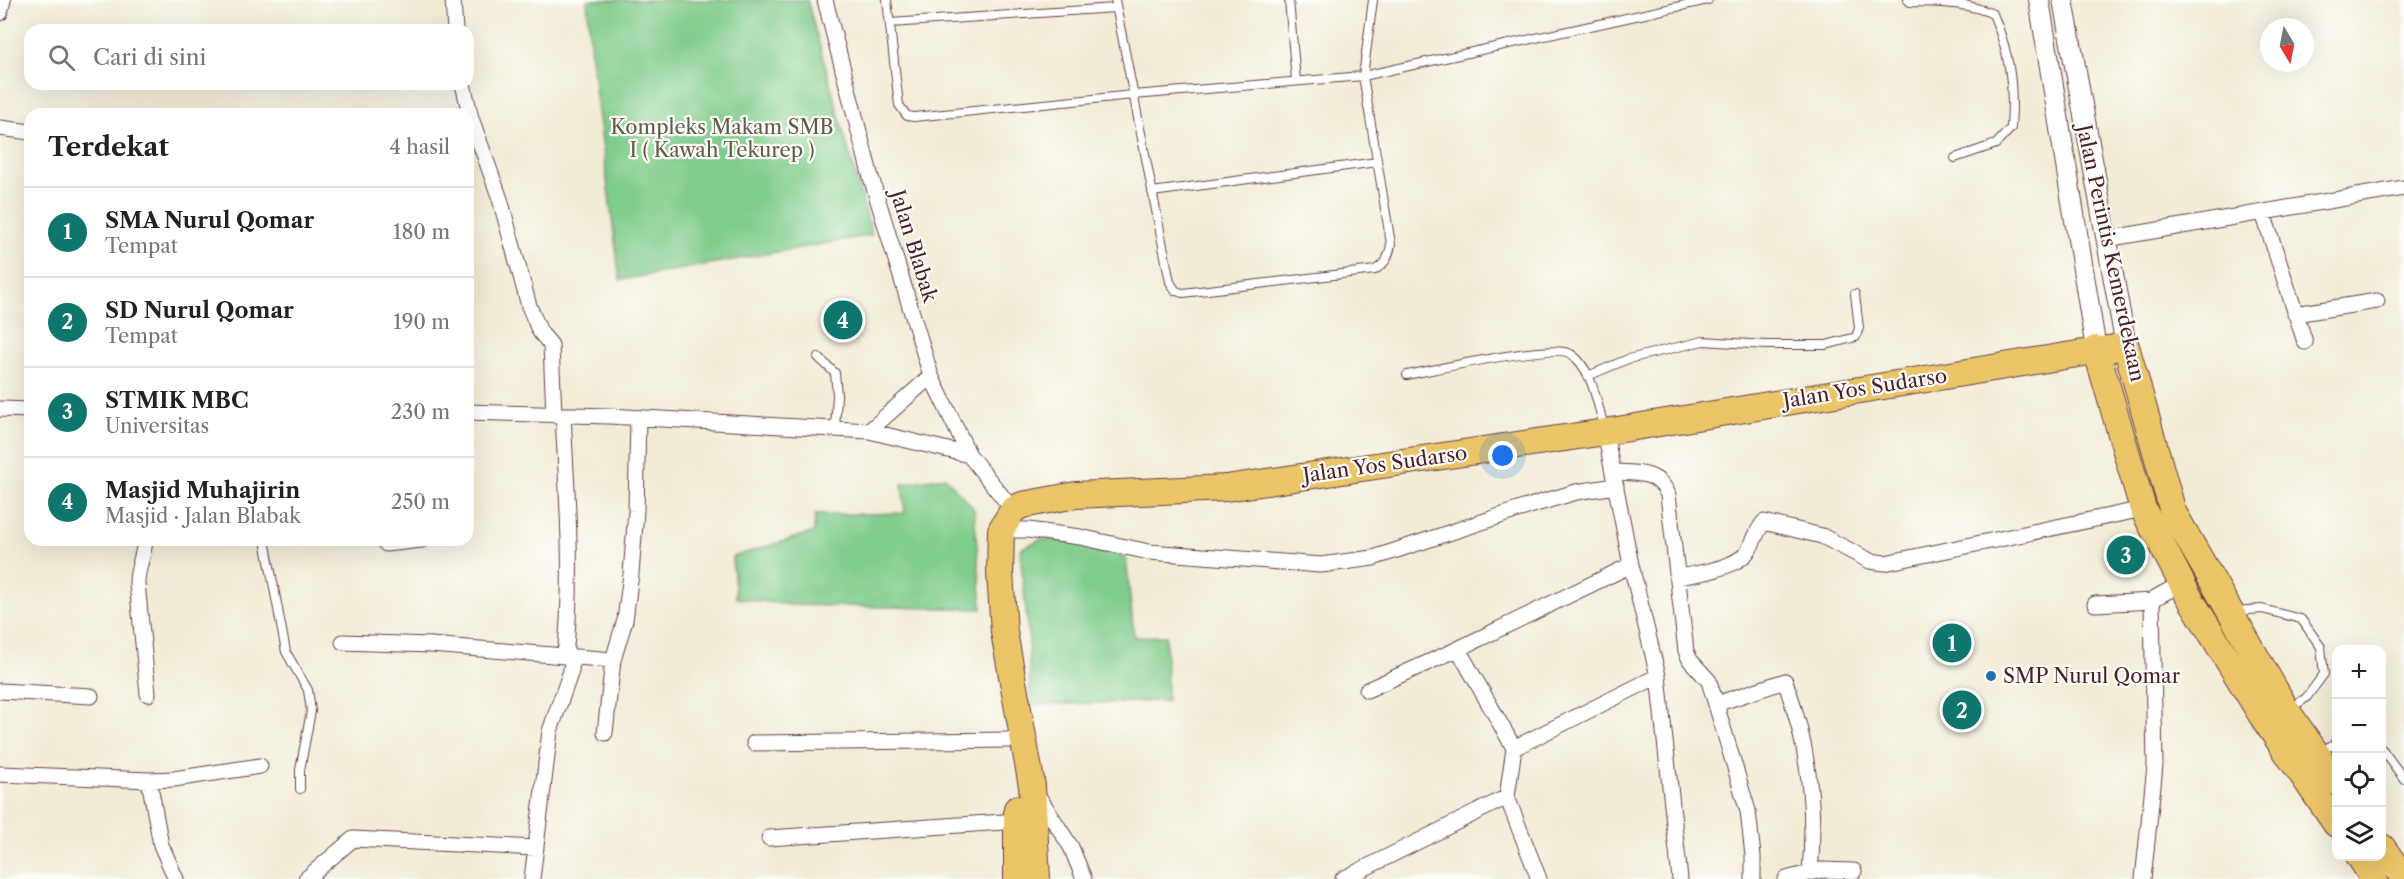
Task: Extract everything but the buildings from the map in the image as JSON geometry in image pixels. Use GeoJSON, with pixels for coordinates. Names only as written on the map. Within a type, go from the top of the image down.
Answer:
{"type":"FeatureCollection","features":[{"type":"Feature","properties":{"kind":"highway","name":"Jalan Yos Sudarso"},"geometry":{"type":"LineString","coordinates":[[1007,520],[1029,503],[1076,495],[1226,488],[1605,432],[2126,346]]}},
{"type":"Feature","properties":{"kind":"highway","name":"Jalan Perintis Kemerdekaan"},"geometry":{"type":"LineString","coordinates":[[2126,346],[2173,512],[2287,711],[2327,748],[2332,765]]}},
{"type":"Feature","properties":{"kind":"highway"},"geometry":{"type":"LineString","coordinates":[[2096,350],[2143,509],[2182,583],[2262,716],[2332,817]]}},
{"type":"Feature","properties":{"kind":"highway"},"geometry":{"type":"LineString","coordinates":[[1007,520],[1000,562],[1004,633],[1032,786],[1037,879]]}},
{"type":"Feature","properties":{"kind":"highway"},"geometry":{"type":"LineString","coordinates":[[1017,702],[1010,740],[1018,821],[1017,879]]}},
{"type":"Feature","properties":{"kind":"highway"},"geometry":{"type":"LineString","coordinates":[[2386,853],[2399,874]]}},
{"type":"Feature","properties":{"kind":"highway"},"geometry":{"type":"LineString","coordinates":[[2362,861],[2374,879]]}},
{"type":"Feature","properties":{"kind":"street"},"geometry":{"type":"LineString","coordinates":[[0,13],[3,0]]}},
{"type":"Feature","properties":{"kind":"street"},"geometry":{"type":"LineString","coordinates":[[453,0],[455,24]]}},
{"type":"Feature","properties":{"kind":"street","name":"Jalan Blabak"},"geometry":{"type":"LineString","coordinates":[[825,0],[870,174],[932,376],[969,455],[997,490],[1007,520]]}},
{"type":"Feature","properties":{"kind":"street"},"geometry":{"type":"LineString","coordinates":[[2039,0],[2096,350]]}},
{"type":"Feature","properties":{"kind":"street","name":"Jalan Perintis Kemerdekaan"},"geometry":{"type":"LineString","coordinates":[[2063,0],[2126,346]]}},
{"type":"Feature","properties":{"kind":"street"},"geometry":{"type":"LineString","coordinates":[[464,90],[469,108]]}},
{"type":"Feature","properties":{"kind":"street"},"geometry":{"type":"LineString","coordinates":[[474,126],[500,199],[529,306],[540,332],[550,345],[559,415],[569,545],[568,656],[571,671],[550,731],[532,879]]}},
{"type":"Feature","properties":{"kind":"street"},"geometry":{"type":"LineString","coordinates":[[0,128],[24,131]]}},
{"type":"Feature","properties":{"kind":"street"},"geometry":{"type":"LineString","coordinates":[[2069,192],[2096,186]]}},
{"type":"Feature","properties":{"kind":"street"},"geometry":{"type":"LineString","coordinates":[[2106,239],[2404,188]]}},
{"type":"Feature","properties":{"kind":"street"},"geometry":{"type":"LineString","coordinates":[[2263,213],[2305,342]]}},
{"type":"Feature","properties":{"kind":"street"},"geometry":{"type":"LineString","coordinates":[[2295,314],[2377,301]]}},
{"type":"Feature","properties":{"kind":"street"},"geometry":{"type":"LineString","coordinates":[[869,431],[932,376]]}},
{"type":"Feature","properties":{"kind":"street"},"geometry":{"type":"LineString","coordinates":[[0,409],[24,410]]}},
{"type":"Feature","properties":{"kind":"street"},"geometry":{"type":"LineString","coordinates":[[474,412],[638,418],[869,431],[969,455]]}},
{"type":"Feature","properties":{"kind":"street"},"geometry":{"type":"LineString","coordinates":[[605,733],[613,660],[625,620],[631,574],[636,511],[638,418]]}},
{"type":"Feature","properties":{"kind":"street"},"geometry":{"type":"LineString","coordinates":[[1605,432],[1631,565],[1658,676],[1680,879]]}},
{"type":"Feature","properties":{"kind":"street"},"geometry":{"type":"LineString","coordinates":[[1007,520],[1028,530],[1080,537],[1149,552],[1321,565],[1373,558],[1615,479],[1642,473],[1650,475],[1666,488],[1668,495],[1686,651],[1690,660],[1706,675],[1748,811],[1753,879]]}},
{"type":"Feature","properties":{"kind":"street"},"geometry":{"type":"LineString","coordinates":[[1677,576],[1696,574],[1738,561],[1749,550],[1764,522],[1822,536],[1870,561],[1886,563],[2143,509]]}},
{"type":"Feature","properties":{"kind":"street"},"geometry":{"type":"LineString","coordinates":[[144,546],[143,557],[137,569],[136,583],[148,694]]}},
{"type":"Feature","properties":{"kind":"street"},"geometry":{"type":"LineString","coordinates":[[1367,690],[1458,649],[1631,565]]}},
{"type":"Feature","properties":{"kind":"street"},"geometry":{"type":"LineString","coordinates":[[2095,604],[2153,601],[2182,583]]}},
{"type":"Feature","properties":{"kind":"street"},"geometry":{"type":"LineString","coordinates":[[2143,879],[2155,766],[2153,601]]}},
{"type":"Feature","properties":{"kind":"street"},"geometry":{"type":"LineString","coordinates":[[343,642],[431,645],[613,660]]}},
{"type":"Feature","properties":{"kind":"street"},"geometry":{"type":"LineString","coordinates":[[1458,649],[1514,748],[1507,797],[1539,879]]}},
{"type":"Feature","properties":{"kind":"street"},"geometry":{"type":"LineString","coordinates":[[1514,748],[1658,676]]}},
{"type":"Feature","properties":{"kind":"street"},"geometry":{"type":"LineString","coordinates":[[1716,704],[1785,681],[1804,741],[1812,816],[1810,872]]}},
{"type":"Feature","properties":{"kind":"street"},"geometry":{"type":"LineString","coordinates":[[0,691],[91,696]]}},
{"type":"Feature","properties":{"kind":"street"},"geometry":{"type":"LineString","coordinates":[[754,743],[1010,740]]}},
{"type":"Feature","properties":{"kind":"street"},"geometry":{"type":"LineString","coordinates":[[0,774],[149,780],[174,779],[260,766]]}},
{"type":"Feature","properties":{"kind":"street"},"geometry":{"type":"LineString","coordinates":[[149,780],[161,845],[176,879]]}},
{"type":"Feature","properties":{"kind":"street"},"geometry":{"type":"LineString","coordinates":[[1032,786],[1071,847],[1084,879]]}},
{"type":"Feature","properties":{"kind":"street"},"geometry":{"type":"LineString","coordinates":[[1343,879],[1507,797]]}},
{"type":"Feature","properties":{"kind":"street"},"geometry":{"type":"LineString","coordinates":[[769,838],[1018,821]]}},
{"type":"Feature","properties":{"kind":"street"},"geometry":{"type":"LineString","coordinates":[[306,879],[353,839],[536,848]]}},
{"type":"Feature","properties":{"kind":"street"},"geometry":{"type":"LineString","coordinates":[[1786,879],[1810,872],[1854,871]]}},
{"type":"Feature","properties":{"kind":"lane"},"geometry":{"type":"LineString","coordinates":[[887,0],[899,105],[907,116],[914,117],[1133,95],[1363,76],[1708,0]]}},
{"type":"Feature","properties":{"kind":"lane"},"geometry":{"type":"LineString","coordinates":[[1289,0],[1296,81]]}},
{"type":"Feature","properties":{"kind":"lane"},"geometry":{"type":"LineString","coordinates":[[890,23],[1115,4],[1170,282],[1176,291],[1183,293],[1375,270],[1389,257],[1391,244],[1363,76],[1373,0]]}},
{"type":"Feature","properties":{"kind":"lane"},"geometry":{"type":"LineString","coordinates":[[1908,0],[1978,7],[1993,14],[2000,31],[2008,58],[2013,94],[2011,128],[1996,144],[1955,158]]}},
{"type":"Feature","properties":{"kind":"lane"},"geometry":{"type":"LineString","coordinates":[[1152,192],[1377,162]]}},
{"type":"Feature","properties":{"kind":"lane"},"geometry":{"type":"LineString","coordinates":[[1588,376],[1628,359],[1703,341],[1767,345],[1826,345],[1856,337],[1859,328],[1855,294]]}},
{"type":"Feature","properties":{"kind":"lane"},"geometry":{"type":"LineString","coordinates":[[1407,375],[1529,353],[1563,351],[1573,355],[1588,376],[1605,432]]}},
{"type":"Feature","properties":{"kind":"lane"},"geometry":{"type":"LineString","coordinates":[[818,357],[835,373],[837,395],[835,429]]}},
{"type":"Feature","properties":{"kind":"lane"},"geometry":{"type":"LineString","coordinates":[[266,546],[286,652],[308,690],[311,711],[300,770],[300,789]]}},
{"type":"Feature","properties":{"kind":"lane"},"geometry":{"type":"LineString","coordinates":[[2230,612],[2262,609],[2301,619],[2321,647],[2324,674],[2306,698],[2287,711]]}},
{"type":"Feature","properties":{"kind":"lane"},"geometry":{"type":"LineString","coordinates":[[2385,753],[2404,779]]}},
{"type":"Feature","properties":{"kind":"green space","name":"Kompleks Makam SMB I ( Kawah Tekurep )"},"geometry":{"type":"Polygon","coordinates":[[[587,0],[807,0],[872,235],[620,280],[591,57],[587,0]]]}},
{"type":"Feature","properties":{"kind":"green space"},"geometry":{"type":"Polygon","coordinates":[[[945,477],[974,509],[982,609],[792,605],[736,598],[732,557],[814,532],[815,515],[905,513],[902,484],[945,477]]]}},
{"type":"Feature","properties":{"kind":"green space"},"geometry":{"type":"Polygon","coordinates":[[[1041,539],[1093,544],[1126,558],[1134,637],[1166,636],[1167,701],[1030,705],[1029,642],[1020,549],[1041,539]]]}},
{"type":"Feature","properties":{"kind":"place","name":"Masjid Muhajirin"},"geometry":{"type":"Point","coordinates":[843,320]}},
{"type":"Feature","properties":{"kind":"place","name":"STMIK MBC"},"geometry":{"type":"Point","coordinates":[2126,555]}},
{"type":"Feature","properties":{"kind":"place","name":"SMA Nurul Qomar"},"geometry":{"type":"Point","coordinates":[1952,643]}},
{"type":"Feature","properties":{"kind":"place","name":"SMP Nurul Qomar"},"geometry":{"type":"Point","coordinates":[1991,676]}},
{"type":"Feature","properties":{"kind":"place","name":"SD Nurul Qomar"},"geometry":{"type":"Point","coordinates":[1962,710]}}]}
